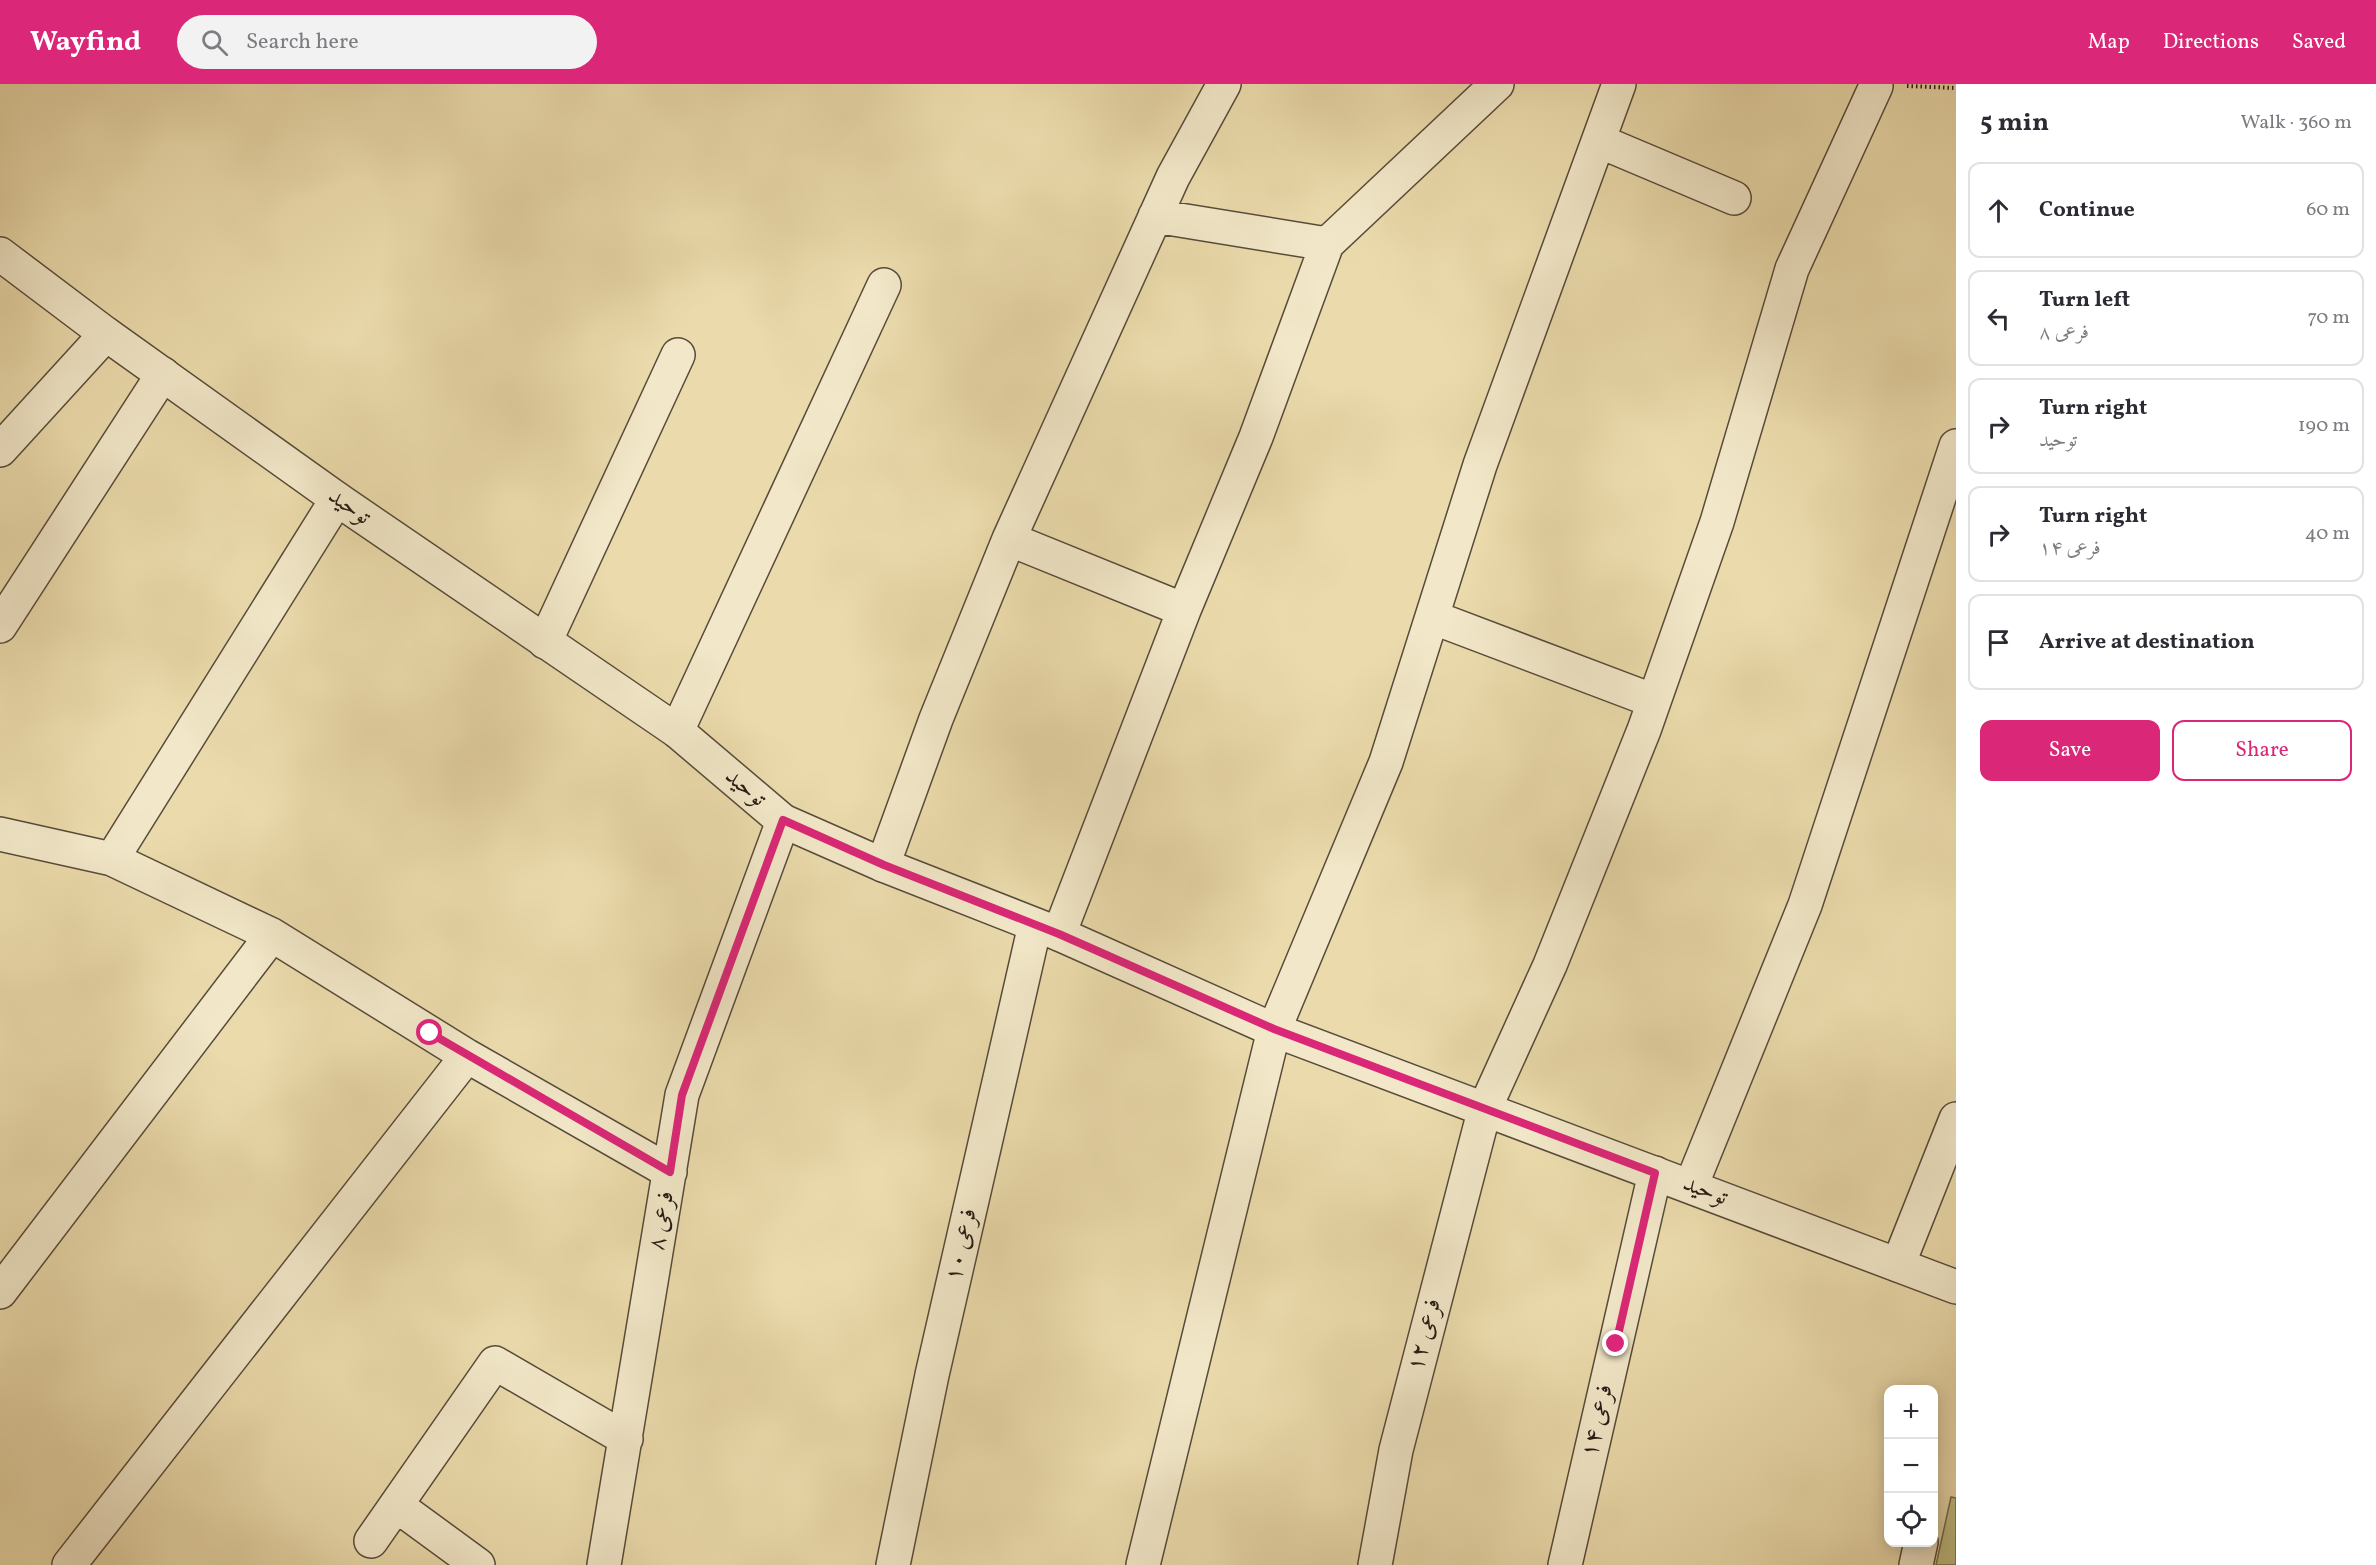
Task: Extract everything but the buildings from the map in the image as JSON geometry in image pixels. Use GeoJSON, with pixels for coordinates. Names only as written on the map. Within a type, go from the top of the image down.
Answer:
{"type":"FeatureCollection","features":[{"type":"Feature","properties":{"kind":"street"},"geometry":{"type":"LineString","coordinates":[[884,865],[936,719],[1009,539],[1173,177],[1224,84]]}},
{"type":"Feature","properties":{"kind":"street"},"geometry":{"type":"LineString","coordinates":[[1155,216],[1327,244],[1497,84]]}},
{"type":"Feature","properties":{"kind":"street"},"geometry":{"type":"LineString","coordinates":[[1143,1565],[1274,1029],[1386,762],[1480,465],[1619,84]]}},
{"type":"Feature","properties":{"kind":"street","name":"فرعی ۱۲"},"geometry":{"type":"LineString","coordinates":[[1375,1565],[1395,1450],[1485,1108],[1550,965],[1654,701],[1717,522],[1792,269],[1876,86]]}},
{"type":"Feature","properties":{"kind":"street"},"geometry":{"type":"LineString","coordinates":[[1599,141],[1734,198]]}},
{"type":"Feature","properties":{"kind":"street","name":"فرعی ۱۰"},"geometry":{"type":"LineString","coordinates":[[893,1565],[932,1375],[1047,930],[1256,437],[1327,244]]}},
{"type":"Feature","properties":{"kind":"street","name":"توحید"},"geometry":{"type":"LineString","coordinates":[[0,254],[106,334],[337,499],[678,731],[783,820],[884,865],[1047,930],[1274,1029],[1956,1287]]}},
{"type":"Feature","properties":{"kind":"street"},"geometry":{"type":"LineString","coordinates":[[678,731],[884,285]]}},
{"type":"Feature","properties":{"kind":"street"},"geometry":{"type":"LineString","coordinates":[[0,450],[106,334]]}},
{"type":"Feature","properties":{"kind":"street"},"geometry":{"type":"LineString","coordinates":[[545,642],[678,355]]}},
{"type":"Feature","properties":{"kind":"street"},"geometry":{"type":"LineString","coordinates":[[0,626],[163,374]]}},
{"type":"Feature","properties":{"kind":"street"},"geometry":{"type":"LineString","coordinates":[[1691,1186],[1805,905],[1956,446]]}},
{"type":"Feature","properties":{"kind":"street"},"geometry":{"type":"LineString","coordinates":[[112,859],[337,499]]}},
{"type":"Feature","properties":{"kind":"street"},"geometry":{"type":"LineString","coordinates":[[1009,539],[1184,610]]}},
{"type":"Feature","properties":{"kind":"street"},"geometry":{"type":"LineString","coordinates":[[1432,617],[1654,701]]}},
{"type":"Feature","properties":{"kind":"street","name":"فرعی ۸"},"geometry":{"type":"LineString","coordinates":[[604,1565],[682,1095],[783,820]]}},
{"type":"Feature","properties":{"kind":"street"},"geometry":{"type":"LineString","coordinates":[[0,834],[112,859],[272,935],[467,1056],[670,1172]]}},
{"type":"Feature","properties":{"kind":"street"},"geometry":{"type":"LineString","coordinates":[[0,1292],[272,935]]}},
{"type":"Feature","properties":{"kind":"street"},"geometry":{"type":"LineString","coordinates":[[69,1565],[467,1056]]}},
{"type":"Feature","properties":{"kind":"street"},"geometry":{"type":"LineString","coordinates":[[1898,1265],[1956,1119]]}},
{"type":"Feature","properties":{"kind":"street","name":"فرعی ۱۴"},"geometry":{"type":"LineString","coordinates":[[1565,1565],[1655,1173]]}},
{"type":"Feature","properties":{"kind":"street"},"geometry":{"type":"LineString","coordinates":[[371,1541],[495,1364],[626,1439]]}},
{"type":"Feature","properties":{"kind":"street"},"geometry":{"type":"LineString","coordinates":[[396,1505],[478,1565]]}},
{"type":"Feature","properties":{"kind":"street"},"geometry":{"type":"LineString","coordinates":[[1916,1565],[1920,1547]]}},
{"type":"Feature","properties":{"kind":"path"},"geometry":{"type":"LineString","coordinates":[[1876,86],[1956,87]]}},
{"type":"Feature","properties":{"kind":"shaded area"},"geometry":{"type":"Polygon","coordinates":[[[1951,1497],[1956,1498],[1956,1565],[1936,1565],[1951,1497]]]}},
{"type":"Feature","properties":{"kind":"route"},"geometry":{"type":"LineString","coordinates":[[430,1033],[670,1172],[682,1095],[783,820],[884,865],[1059,934],[1274,1029],[1655,1173],[1616,1344]]}}]}
